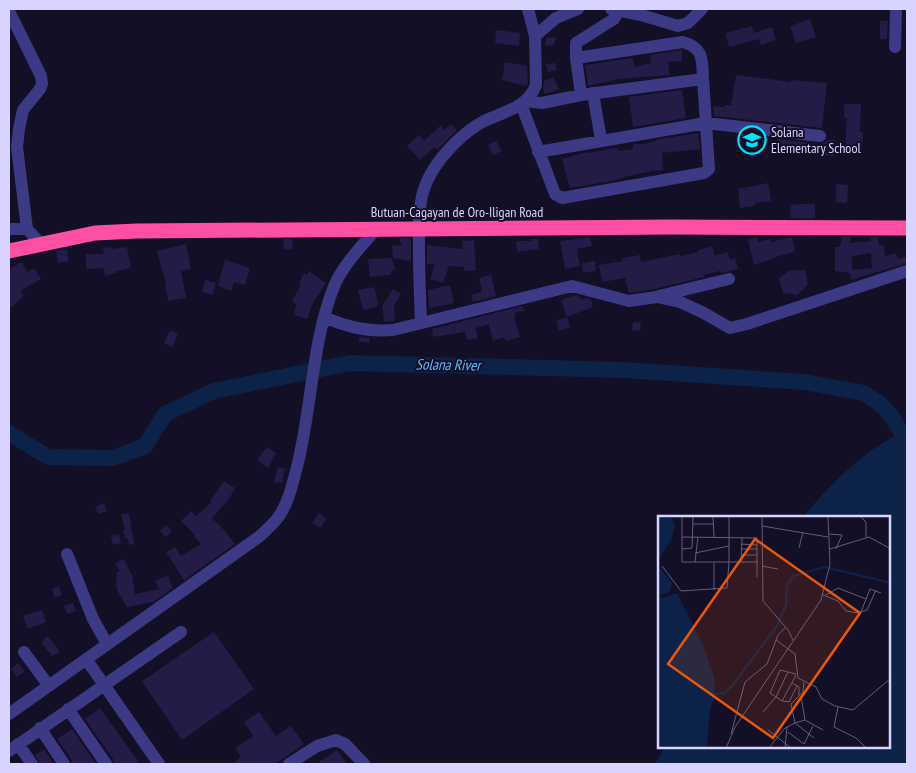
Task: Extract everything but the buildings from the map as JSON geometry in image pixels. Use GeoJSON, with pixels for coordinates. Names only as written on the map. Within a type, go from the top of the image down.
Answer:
{"type":"FeatureCollection","features":[{"type":"Feature","properties":{"kind":"highway","name":"Butuan-Cagayan de Oro-Iligan Road"},"geometry":{"type":"LineString","coordinates":[[9,251],[95,233],[137,231],[662,227],[907,228]]}},
{"type":"Feature","properties":{"kind":"street"},"geometry":{"type":"LineString","coordinates":[[421,322],[418,229],[421,197],[427,181],[443,155],[471,129],[524,102],[536,85],[535,36],[528,9]]}},
{"type":"Feature","properties":{"kind":"street"},"geometry":{"type":"LineString","coordinates":[[535,36],[556,18],[578,9]]}},
{"type":"Feature","properties":{"kind":"street"},"geometry":{"type":"LineString","coordinates":[[601,140],[576,58],[575,46],[577,41],[614,18],[615,10],[641,15],[678,26],[688,23],[702,9]]}},
{"type":"Feature","properties":{"kind":"street"},"geometry":{"type":"LineString","coordinates":[[895,47],[896,9]]}},
{"type":"Feature","properties":{"kind":"street"},"geometry":{"type":"LineString","coordinates":[[9,11],[41,76],[42,84],[40,89],[23,110],[17,147],[27,229],[41,244]]}},
{"type":"Feature","properties":{"kind":"street"},"geometry":{"type":"LineString","coordinates":[[524,102],[538,152],[555,194],[562,198],[707,172],[709,169],[702,56],[692,44],[683,42],[576,58]]}},
{"type":"Feature","properties":{"kind":"street"},"geometry":{"type":"LineString","coordinates":[[524,102],[542,103],[587,94],[703,79]]}},
{"type":"Feature","properties":{"kind":"street"},"geometry":{"type":"LineString","coordinates":[[538,152],[706,123],[820,136]]}},
{"type":"Feature","properties":{"kind":"street"},"geometry":{"type":"LineString","coordinates":[[9,229],[27,229]]}},
{"type":"Feature","properties":{"kind":"street"},"geometry":{"type":"LineString","coordinates":[[9,714],[260,536],[277,520],[291,490],[303,443],[323,321],[336,282],[356,253],[376,229]]}},
{"type":"Feature","properties":{"kind":"street"},"geometry":{"type":"LineString","coordinates":[[657,297],[680,302],[730,328],[907,271]]}},
{"type":"Feature","properties":{"kind":"street"},"geometry":{"type":"LineString","coordinates":[[323,321],[365,331],[393,330],[567,286],[578,286],[629,302],[729,279]]}},
{"type":"Feature","properties":{"kind":"street"},"geometry":{"type":"LineString","coordinates":[[67,554],[93,619],[107,644]]}},
{"type":"Feature","properties":{"kind":"street"},"geometry":{"type":"LineString","coordinates":[[32,764],[13,747],[180,632]]}},
{"type":"Feature","properties":{"kind":"street"},"geometry":{"type":"LineString","coordinates":[[24,652],[49,686]]}},
{"type":"Feature","properties":{"kind":"street"},"geometry":{"type":"LineString","coordinates":[[86,659],[157,763]]}},
{"type":"Feature","properties":{"kind":"street"},"geometry":{"type":"LineString","coordinates":[[68,708],[106,764]]}},
{"type":"Feature","properties":{"kind":"street"},"geometry":{"type":"LineString","coordinates":[[40,728],[64,764]]}},
{"type":"Feature","properties":{"kind":"street"},"geometry":{"type":"LineString","coordinates":[[289,764],[317,746],[336,740],[345,744],[364,764]]}},
{"type":"Feature","properties":{"kind":"water"},"geometry":{"type":"Polygon","coordinates":[[[907,430],[907,764],[655,764],[664,748],[891,748],[891,516],[804,516],[850,467],[877,446],[907,430]]]}},
{"type":"Feature","properties":{"kind":"waterway","name":"Solana River"},"geometry":{"type":"LineString","coordinates":[[9,433],[48,457],[113,458],[145,446],[165,414],[214,391],[350,363],[624,370],[804,382],[864,393],[890,414],[901,432]]}},
{"type":"Feature","properties":{"kind":"place","name":"Solana Elementary School"},"geometry":{"type":"Point","coordinates":[752,140]}}]}
